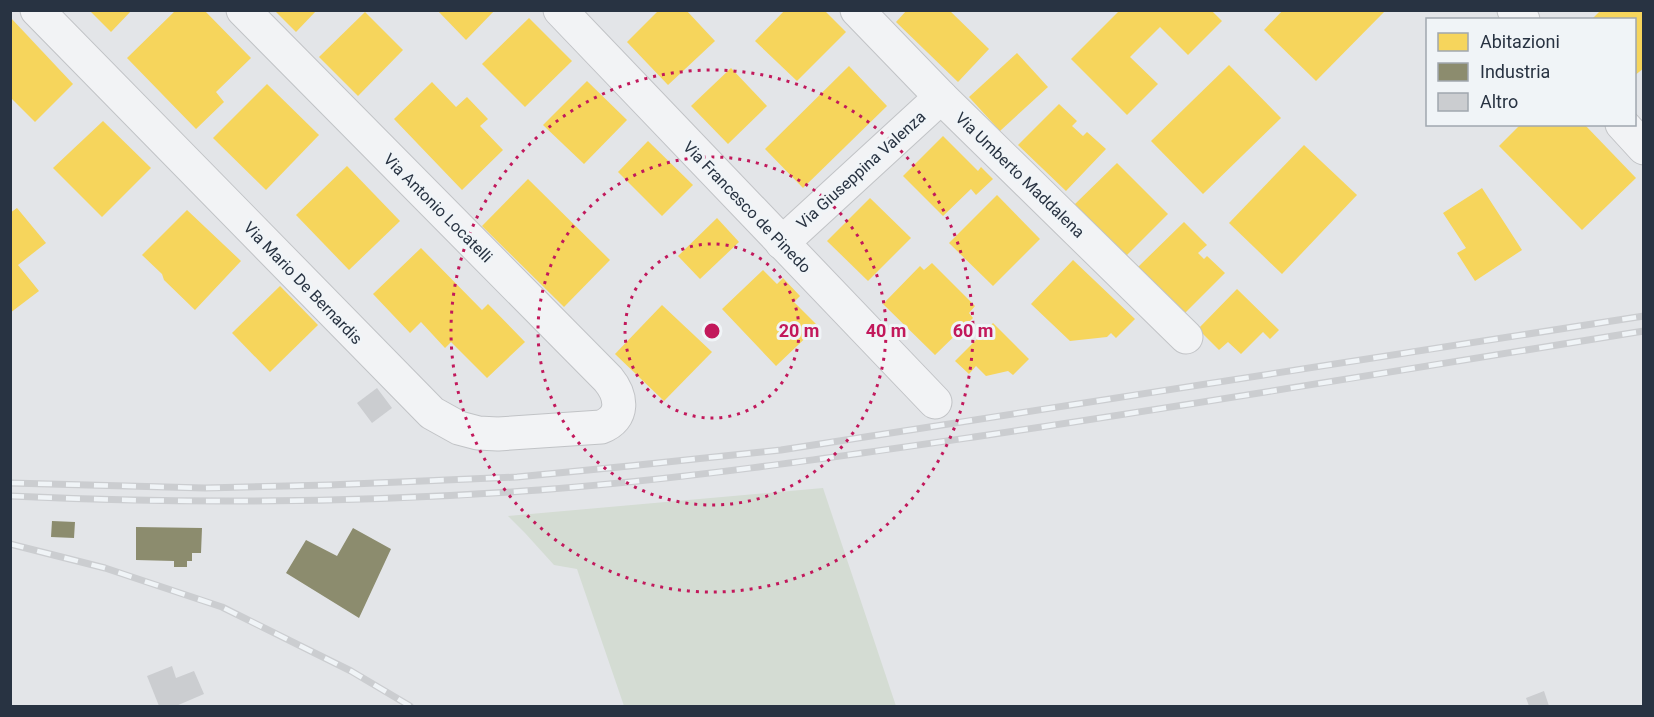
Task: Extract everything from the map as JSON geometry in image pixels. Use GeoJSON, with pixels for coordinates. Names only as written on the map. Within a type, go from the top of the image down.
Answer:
{"type":"FeatureCollection","features":[{"type":"Feature","properties":{"kind":"street","name":"Via Mario De Bernardis"},"geometry":{"type":"LineString","coordinates":[[37,10],[425,407],[439,418],[469,431],[498,434],[601,427],[612,422],[618,412]]}},
{"type":"Feature","properties":{"kind":"street","name":"Via Antonio Locatelli"},"geometry":{"type":"LineString","coordinates":[[243,10],[608,379],[616,392],[618,412]]}},
{"type":"Feature","properties":{"kind":"street","name":"Via Francesco de Pinedo"},"geometry":{"type":"LineString","coordinates":[[560,10],[934,402]]}},
{"type":"Feature","properties":{"kind":"street","name":"Via Umberto Maddalena"},"geometry":{"type":"LineString","coordinates":[[857,10],[941,97],[1186,337]]}},
{"type":"Feature","properties":{"kind":"street","name":"Via Giuseppina Valenza"},"geometry":{"type":"LineString","coordinates":[[782,243],[941,97]]}},
{"type":"Feature","properties":{"kind":"street"},"geometry":{"type":"LineString","coordinates":[[1624,126],[1644,148]]}},
{"type":"Feature","properties":{"kind":"shaded area"},"geometry":{"type":"Polygon","coordinates":[[[823,488],[896,706],[624,706],[577,569],[554,565],[508,516],[823,488]]]}},
{"type":"Feature","properties":{"kind":"building: Abitazioni"},"geometry":{"type":"Polygon","coordinates":[[[89,10],[132,10],[111,32],[89,10]]]}},
{"type":"Feature","properties":{"kind":"building: Abitazioni"},"geometry":{"type":"Polygon","coordinates":[[[176,10],[204,10],[251,58],[216,92],[224,102],[196,129],[127,58],[176,10]]]}},
{"type":"Feature","properties":{"kind":"building: Abitazioni"},"geometry":{"type":"Polygon","coordinates":[[[274,10],[317,10],[296,32],[274,10]]]}},
{"type":"Feature","properties":{"kind":"building: Abitazioni"},"geometry":{"type":"Polygon","coordinates":[[[437,10],[495,10],[466,40],[437,10]]]}},
{"type":"Feature","properties":{"kind":"building: Abitazioni"},"geometry":{"type":"Polygon","coordinates":[[[659,10],[686,10],[715,41],[668,85],[627,42],[659,10]]]}},
{"type":"Feature","properties":{"kind":"building: Abitazioni"},"geometry":{"type":"Polygon","coordinates":[[[785,10],[824,10],[846,32],[797,81],[755,41],[785,10]]]}},
{"type":"Feature","properties":{"kind":"building: Abitazioni"},"geometry":{"type":"Polygon","coordinates":[[[907,10],[949,10],[989,49],[958,82],[896,22],[907,10]]]}},
{"type":"Feature","properties":{"kind":"building: Abitazioni"},"geometry":{"type":"Polygon","coordinates":[[[1120,10],[1211,10],[1222,21],[1188,55],[1160,27],[1130,57],[1158,84],[1127,115],[1071,59],[1120,10]]]}},
{"type":"Feature","properties":{"kind":"building: Abitazioni"},"geometry":{"type":"Polygon","coordinates":[[[1283,10],[1386,10],[1316,81],[1264,30],[1283,10]]]}},
{"type":"Feature","properties":{"kind":"building: Abitazioni"},"geometry":{"type":"Polygon","coordinates":[[[1601,10],[1644,10],[1644,68],[1636,74],[1636,18],[1593,18],[1601,10]]]}},
{"type":"Feature","properties":{"kind":"building: Abitazioni"},"geometry":{"type":"Polygon","coordinates":[[[365,12],[403,50],[358,96],[319,57],[365,12]]]}},
{"type":"Feature","properties":{"kind":"building: Abitazioni"},"geometry":{"type":"Polygon","coordinates":[[[10,17],[73,84],[35,122],[10,97],[10,17]]]}},
{"type":"Feature","properties":{"kind":"building: Abitazioni"},"geometry":{"type":"Polygon","coordinates":[[[529,18],[572,61],[525,107],[482,64],[529,18]]]}},
{"type":"Feature","properties":{"kind":"building: Abitazioni"},"geometry":{"type":"Polygon","coordinates":[[[1017,53],[1048,87],[1000,131],[969,97],[1017,53]]]}},
{"type":"Feature","properties":{"kind":"building: Abitazioni"},"geometry":{"type":"Polygon","coordinates":[[[1229,65],[1281,118],[1203,194],[1151,141],[1229,65]]]}},
{"type":"Feature","properties":{"kind":"building: Abitazioni"},"geometry":{"type":"Polygon","coordinates":[[[849,66],[887,106],[803,188],[765,149],[849,66]]]}},
{"type":"Feature","properties":{"kind":"building: Abitazioni"},"geometry":{"type":"Polygon","coordinates":[[[731,68],[767,106],[728,144],[691,106],[731,68]]]}},
{"type":"Feature","properties":{"kind":"building: Abitazioni"},"geometry":{"type":"Polygon","coordinates":[[[587,81],[627,120],[584,164],[543,125],[587,81]]]}},
{"type":"Feature","properties":{"kind":"building: Abitazioni"},"geometry":{"type":"Polygon","coordinates":[[[432,82],[456,107],[467,97],[488,119],[480,126],[503,150],[462,190],[394,119],[432,82]]]}},
{"type":"Feature","properties":{"kind":"building: Abitazioni"},"geometry":{"type":"Polygon","coordinates":[[[267,84],[319,135],[266,190],[213,138],[267,84]]]}},
{"type":"Feature","properties":{"kind":"building: Abitazioni"},"geometry":{"type":"Polygon","coordinates":[[[1059,104],[1077,121],[1072,126],[1083,136],[1087,132],[1106,149],[1066,191],[1018,145],[1059,104]]]}},
{"type":"Feature","properties":{"kind":"building: Abitazioni"},"geometry":{"type":"Polygon","coordinates":[[[103,121],[151,168],[102,217],[53,168],[103,121]]]}},
{"type":"Feature","properties":{"kind":"building: Abitazioni"},"geometry":{"type":"Polygon","coordinates":[[[1519,126],[1586,126],[1636,178],[1582,230],[1499,146],[1519,126]]]}},
{"type":"Feature","properties":{"kind":"building: Abitazioni"},"geometry":{"type":"Polygon","coordinates":[[[943,136],[978,171],[981,167],[993,179],[976,195],[971,189],[943,216],[903,176],[943,136]]]}},
{"type":"Feature","properties":{"kind":"building: Abitazioni"},"geometry":{"type":"Polygon","coordinates":[[[648,141],[693,185],[662,216],[618,172],[648,141]]]}},
{"type":"Feature","properties":{"kind":"building: Abitazioni"},"geometry":{"type":"Polygon","coordinates":[[[1304,145],[1357,195],[1282,274],[1229,223],[1304,145]]]}},
{"type":"Feature","properties":{"kind":"building: Abitazioni"},"geometry":{"type":"Polygon","coordinates":[[[1117,163],[1168,214],[1126,256],[1074,205],[1117,163]]]}},
{"type":"Feature","properties":{"kind":"building: Abitazioni"},"geometry":{"type":"Polygon","coordinates":[[[347,166],[400,221],[349,270],[296,215],[347,166]]]}},
{"type":"Feature","properties":{"kind":"building: Abitazioni"},"geometry":{"type":"Polygon","coordinates":[[[528,179],[610,260],[564,307],[482,226],[528,179]]]}},
{"type":"Feature","properties":{"kind":"building: Abitazioni"},"geometry":{"type":"Polygon","coordinates":[[[1482,188],[1522,250],[1475,281],[1457,253],[1466,248],[1443,213],[1482,188]]]}},
{"type":"Feature","properties":{"kind":"building: Abitazioni"},"geometry":{"type":"Polygon","coordinates":[[[997,195],[1040,239],[993,286],[949,243],[997,195]]]}},
{"type":"Feature","properties":{"kind":"building: Abitazioni"},"geometry":{"type":"Polygon","coordinates":[[[870,198],[911,238],[868,281],[827,241],[870,198]]]}},
{"type":"Feature","properties":{"kind":"building: Abitazioni"},"geometry":{"type":"Polygon","coordinates":[[[17,208],[46,243],[18,265],[39,291],[10,313],[10,213],[17,208]]]}},
{"type":"Feature","properties":{"kind":"building: Abitazioni"},"geometry":{"type":"Polygon","coordinates":[[[187,210],[241,261],[195,310],[142,255],[187,210]]]}},
{"type":"Feature","properties":{"kind":"building: Abitazioni"},"geometry":{"type":"Polygon","coordinates":[[[717,218],[739,242],[700,279],[678,256],[717,218]]]}},
{"type":"Feature","properties":{"kind":"building: Abitazioni"},"geometry":{"type":"Polygon","coordinates":[[[1184,222],[1207,245],[1198,253],[1204,259],[1207,256],[1225,273],[1185,313],[1138,267],[1184,222]]]}},
{"type":"Feature","properties":{"kind":"building: Abitazioni"},"geometry":{"type":"Polygon","coordinates":[[[421,248],[482,310],[488,304],[525,342],[487,378],[451,342],[445,348],[421,322],[410,333],[373,294],[421,248]]]}},
{"type":"Feature","properties":{"kind":"building: Abitazioni"},"geometry":{"type":"Polygon","coordinates":[[[1073,260],[1135,319],[1116,338],[1111,333],[1107,337],[1070,341],[1031,304],[1073,260]]]}},
{"type":"Feature","properties":{"kind":"building: Abitazioni"},"geometry":{"type":"Polygon","coordinates":[[[932,263],[975,306],[969,313],[973,318],[935,355],[883,304],[920,266],[924,270],[932,263]]]}},
{"type":"Feature","properties":{"kind":"building: Abitazioni"},"geometry":{"type":"Polygon","coordinates":[[[763,270],[777,284],[783,278],[800,296],[794,302],[818,326],[776,366],[722,309],[763,270]]]}},
{"type":"Feature","properties":{"kind":"building: Abitazioni"},"geometry":{"type":"Polygon","coordinates":[[[280,286],[318,325],[270,372],[232,333],[280,286]]]}},
{"type":"Feature","properties":{"kind":"building: Abitazioni"},"geometry":{"type":"Polygon","coordinates":[[[1237,289],[1279,330],[1270,339],[1263,332],[1241,354],[1228,342],[1219,350],[1198,329],[1237,289]]]}},
{"type":"Feature","properties":{"kind":"building: Abitazioni"},"geometry":{"type":"Polygon","coordinates":[[[662,305],[712,352],[664,401],[615,354],[662,305]]]}},
{"type":"Feature","properties":{"kind":"building: Abitazioni"},"geometry":{"type":"Polygon","coordinates":[[[993,323],[1029,359],[1013,375],[1008,371],[986,376],[976,366],[969,374],[955,361],[993,323]]]}},
{"type":"Feature","properties":{"kind":"building: Industria"},"geometry":{"type":"Polygon","coordinates":[[[52,521],[75,522],[74,538],[51,537],[52,521]]]}},
{"type":"Feature","properties":{"kind":"building: Industria"},"geometry":{"type":"Polygon","coordinates":[[[136,527],[202,528],[201,553],[192,553],[192,561],[187,561],[187,567],[174,567],[174,561],[136,560],[136,527]]]}},
{"type":"Feature","properties":{"kind":"building: Industria"},"geometry":{"type":"Polygon","coordinates":[[[353,528],[391,549],[359,618],[286,573],[306,540],[337,556],[353,528]]]}},
{"type":"Feature","properties":{"kind":"building: Altro"},"geometry":{"type":"Polygon","coordinates":[[[377,388],[392,408],[372,423],[357,403],[377,388]]]}},
{"type":"Feature","properties":{"kind":"building: Altro"},"geometry":{"type":"Polygon","coordinates":[[[172,666],[176,678],[194,671],[204,694],[176,706],[159,706],[147,676],[172,666]]]}},
{"type":"Feature","properties":{"kind":"building: Altro"},"geometry":{"type":"Polygon","coordinates":[[[1544,691],[1549,706],[1529,706],[1526,698],[1544,691]]]}},
{"type":"Feature","properties":{"kind":"railway"},"geometry":{"type":"LineString","coordinates":[[10,483],[205,488],[329,485],[517,477],[629,466],[781,450],[1644,316]]}},
{"type":"Feature","properties":{"kind":"railway"},"geometry":{"type":"LineString","coordinates":[[10,496],[209,501],[341,500],[539,490],[648,480],[811,460],[1058,424],[1644,331]]}},
{"type":"Feature","properties":{"kind":"railway"},"geometry":{"type":"LineString","coordinates":[[10,544],[105,568],[222,607],[351,671],[410,706]]}}]}
